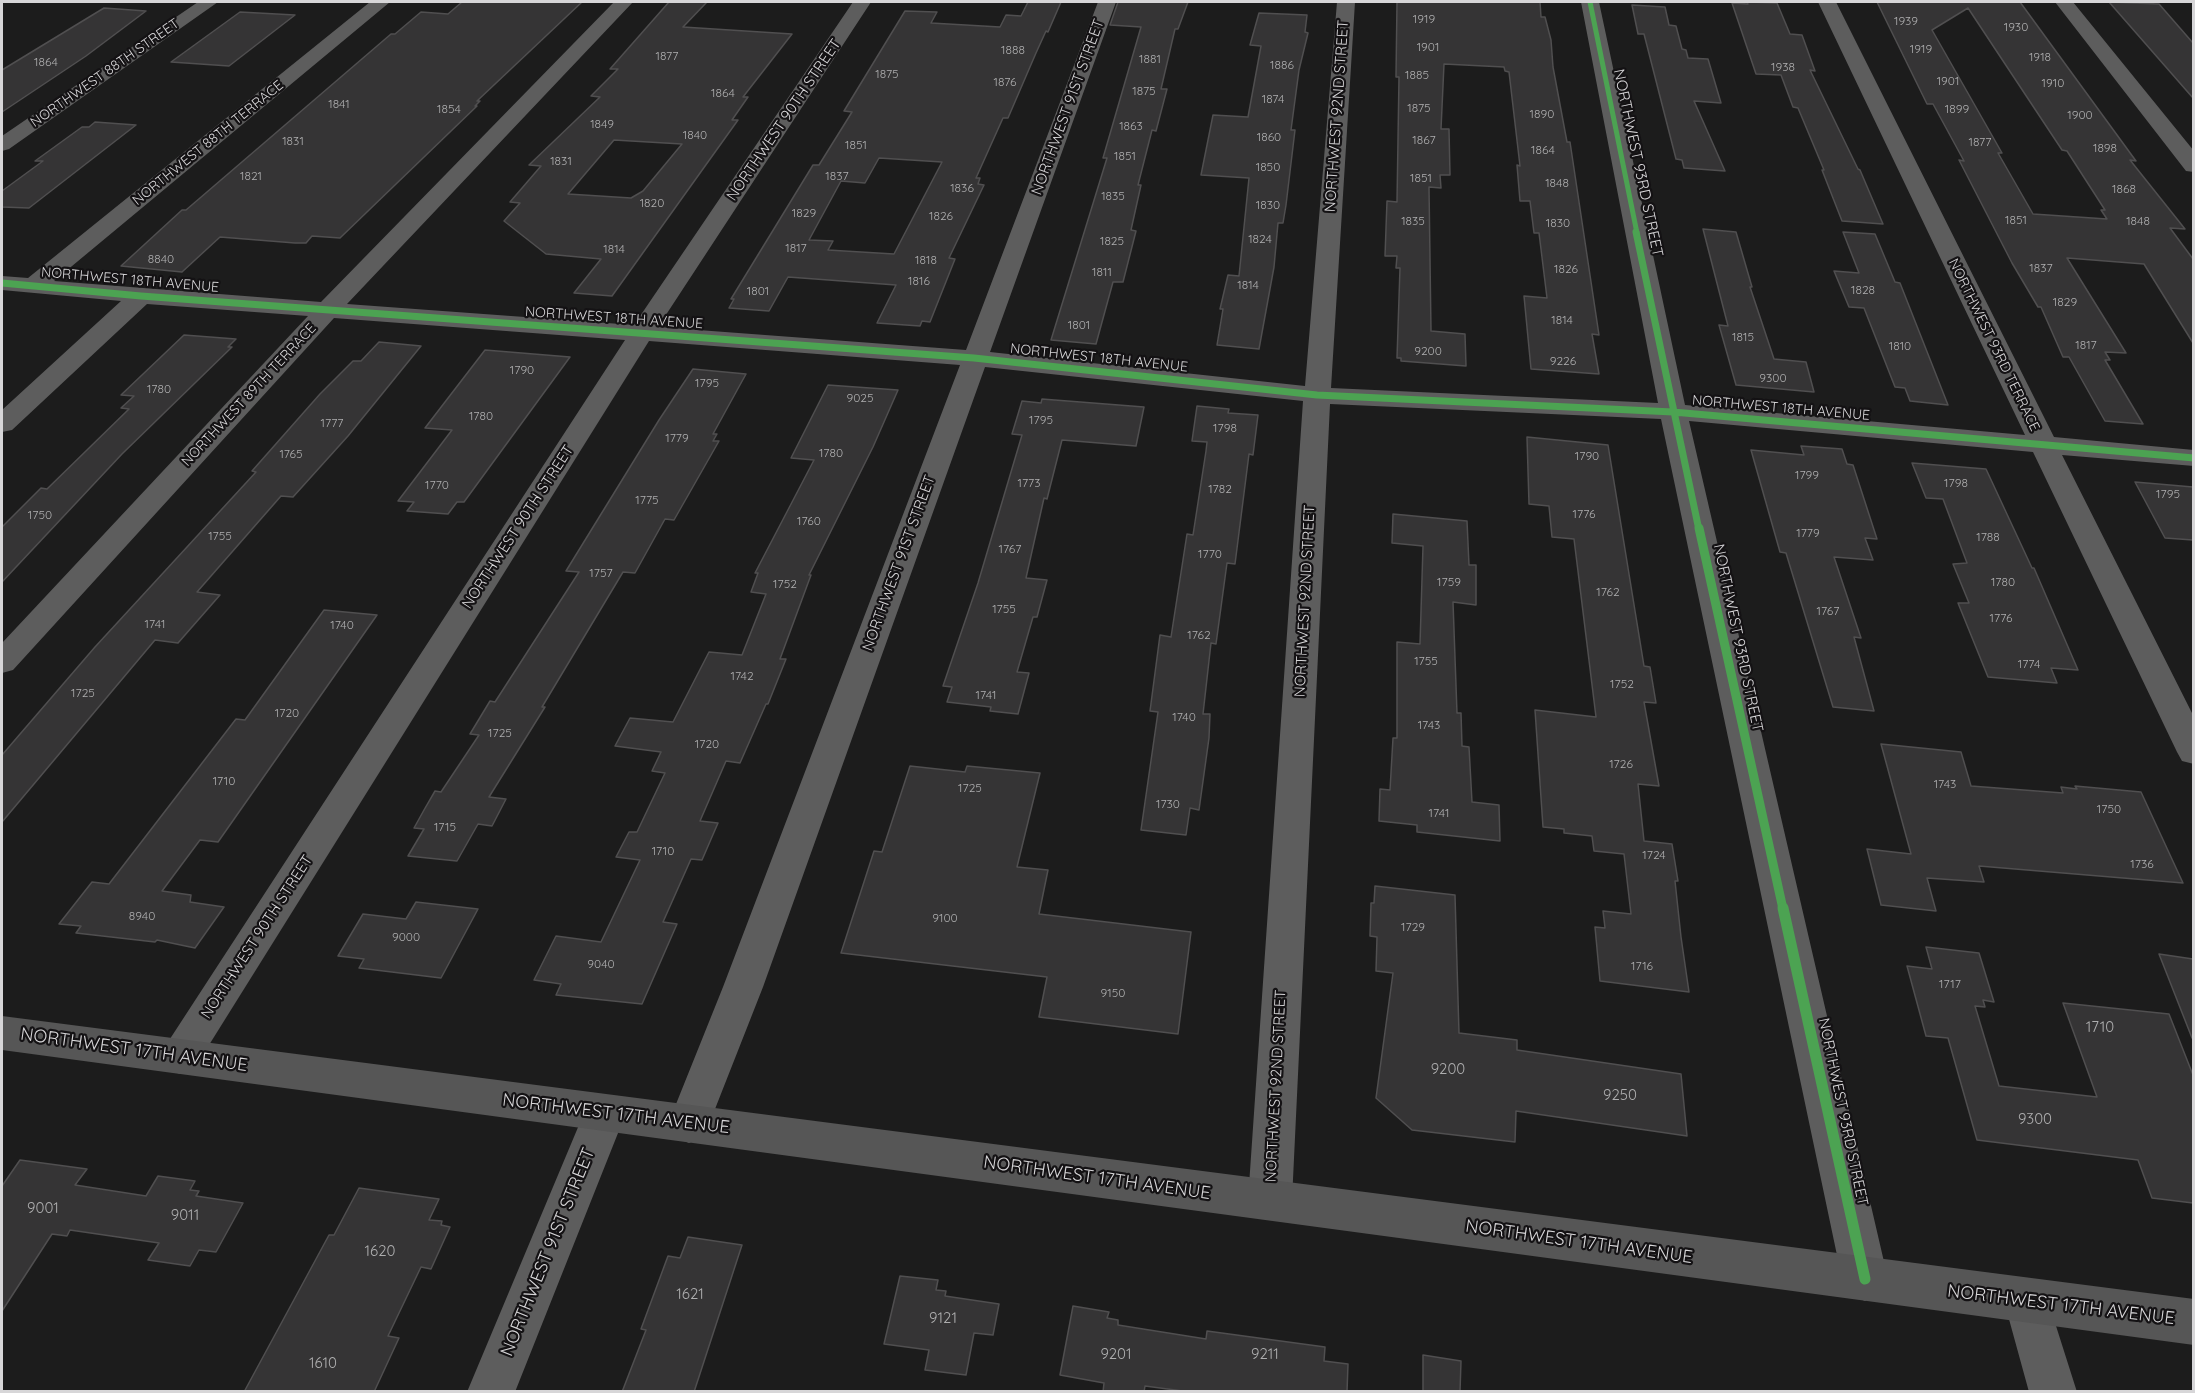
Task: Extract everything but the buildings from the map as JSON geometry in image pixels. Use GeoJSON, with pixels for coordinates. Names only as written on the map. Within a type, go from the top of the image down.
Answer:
{"type":"FeatureCollection","features":[{"type":"Feature","properties":{"kind":"main road","name":"NORTHWEST 17TH AVENUE"},"geometry":{"type":"LineString","coordinates":[[2,1033],[2193,1322]]}},
{"type":"Feature","properties":{"kind":"street","name":"NORTHWEST 88TH STREET"},"geometry":{"type":"LineString","coordinates":[[2,145],[209,2]]}},
{"type":"Feature","properties":{"kind":"street","name":"NORTHWEST 88TH TERRACE"},"geometry":{"type":"LineString","coordinates":[[34,285],[381,2]]}},
{"type":"Feature","properties":{"kind":"street","name":"NORTHWEST 89TH TERRACE"},"geometry":{"type":"LineString","coordinates":[[2,662],[328,309],[624,2]]}},
{"type":"Feature","properties":{"kind":"street","name":"NORTHWEST 90TH STREET"},"geometry":{"type":"LineString","coordinates":[[180,1056],[641,334],[862,2]]}},
{"type":"Feature","properties":{"kind":"street","name":"NORTHWEST 91ST STREET"},"geometry":{"type":"LineString","coordinates":[[689,1124],[743,987],[1107,2]]}},
{"type":"Feature","properties":{"kind":"street","name":"NORTHWEST 92ND STREET"},"geometry":{"type":"LineString","coordinates":[[1270,1200],[1317,395],[1346,2]]}},
{"type":"Feature","properties":{"kind":"street","name":"NORTHWEST 93RD STREET"},"geometry":{"type":"LineString","coordinates":[[1590,2],[1673,412],[1865,1279]]}},
{"type":"Feature","properties":{"kind":"street","name":"NORTHWEST 93RD TERRACE"},"geometry":{"type":"LineString","coordinates":[[1827,2],[2193,752]]}},
{"type":"Feature","properties":{"kind":"street"},"geometry":{"type":"LineString","coordinates":[[2064,2],[2193,166]]}},
{"type":"Feature","properties":{"kind":"street","name":"NORTHWEST 18TH AVENUE"},"geometry":{"type":"LineString","coordinates":[[2,283],[141,296],[974,358],[1317,395],[1673,412],[2193,458]]}},
{"type":"Feature","properties":{"kind":"street"},"geometry":{"type":"LineString","coordinates":[[2,424],[141,296]]}},
{"type":"Feature","properties":{"kind":"street","name":"NORTHWEST 91ST STREET"},"geometry":{"type":"LineString","coordinates":[[491,1392],[605,1113]]}},
{"type":"Feature","properties":{"kind":"street"},"geometry":{"type":"LineString","coordinates":[[2026,1301],[2053,1392]]}},
{"type":"Feature","properties":{"kind":"cycle path"},"geometry":{"type":"LineString","coordinates":[[1590,2],[1673,412],[1865,1279]]}},
{"type":"Feature","properties":{"kind":"cycle path"},"geometry":{"type":"LineString","coordinates":[[2,283],[141,296],[974,358],[1317,395],[1673,412],[2194,458]]}}]}
